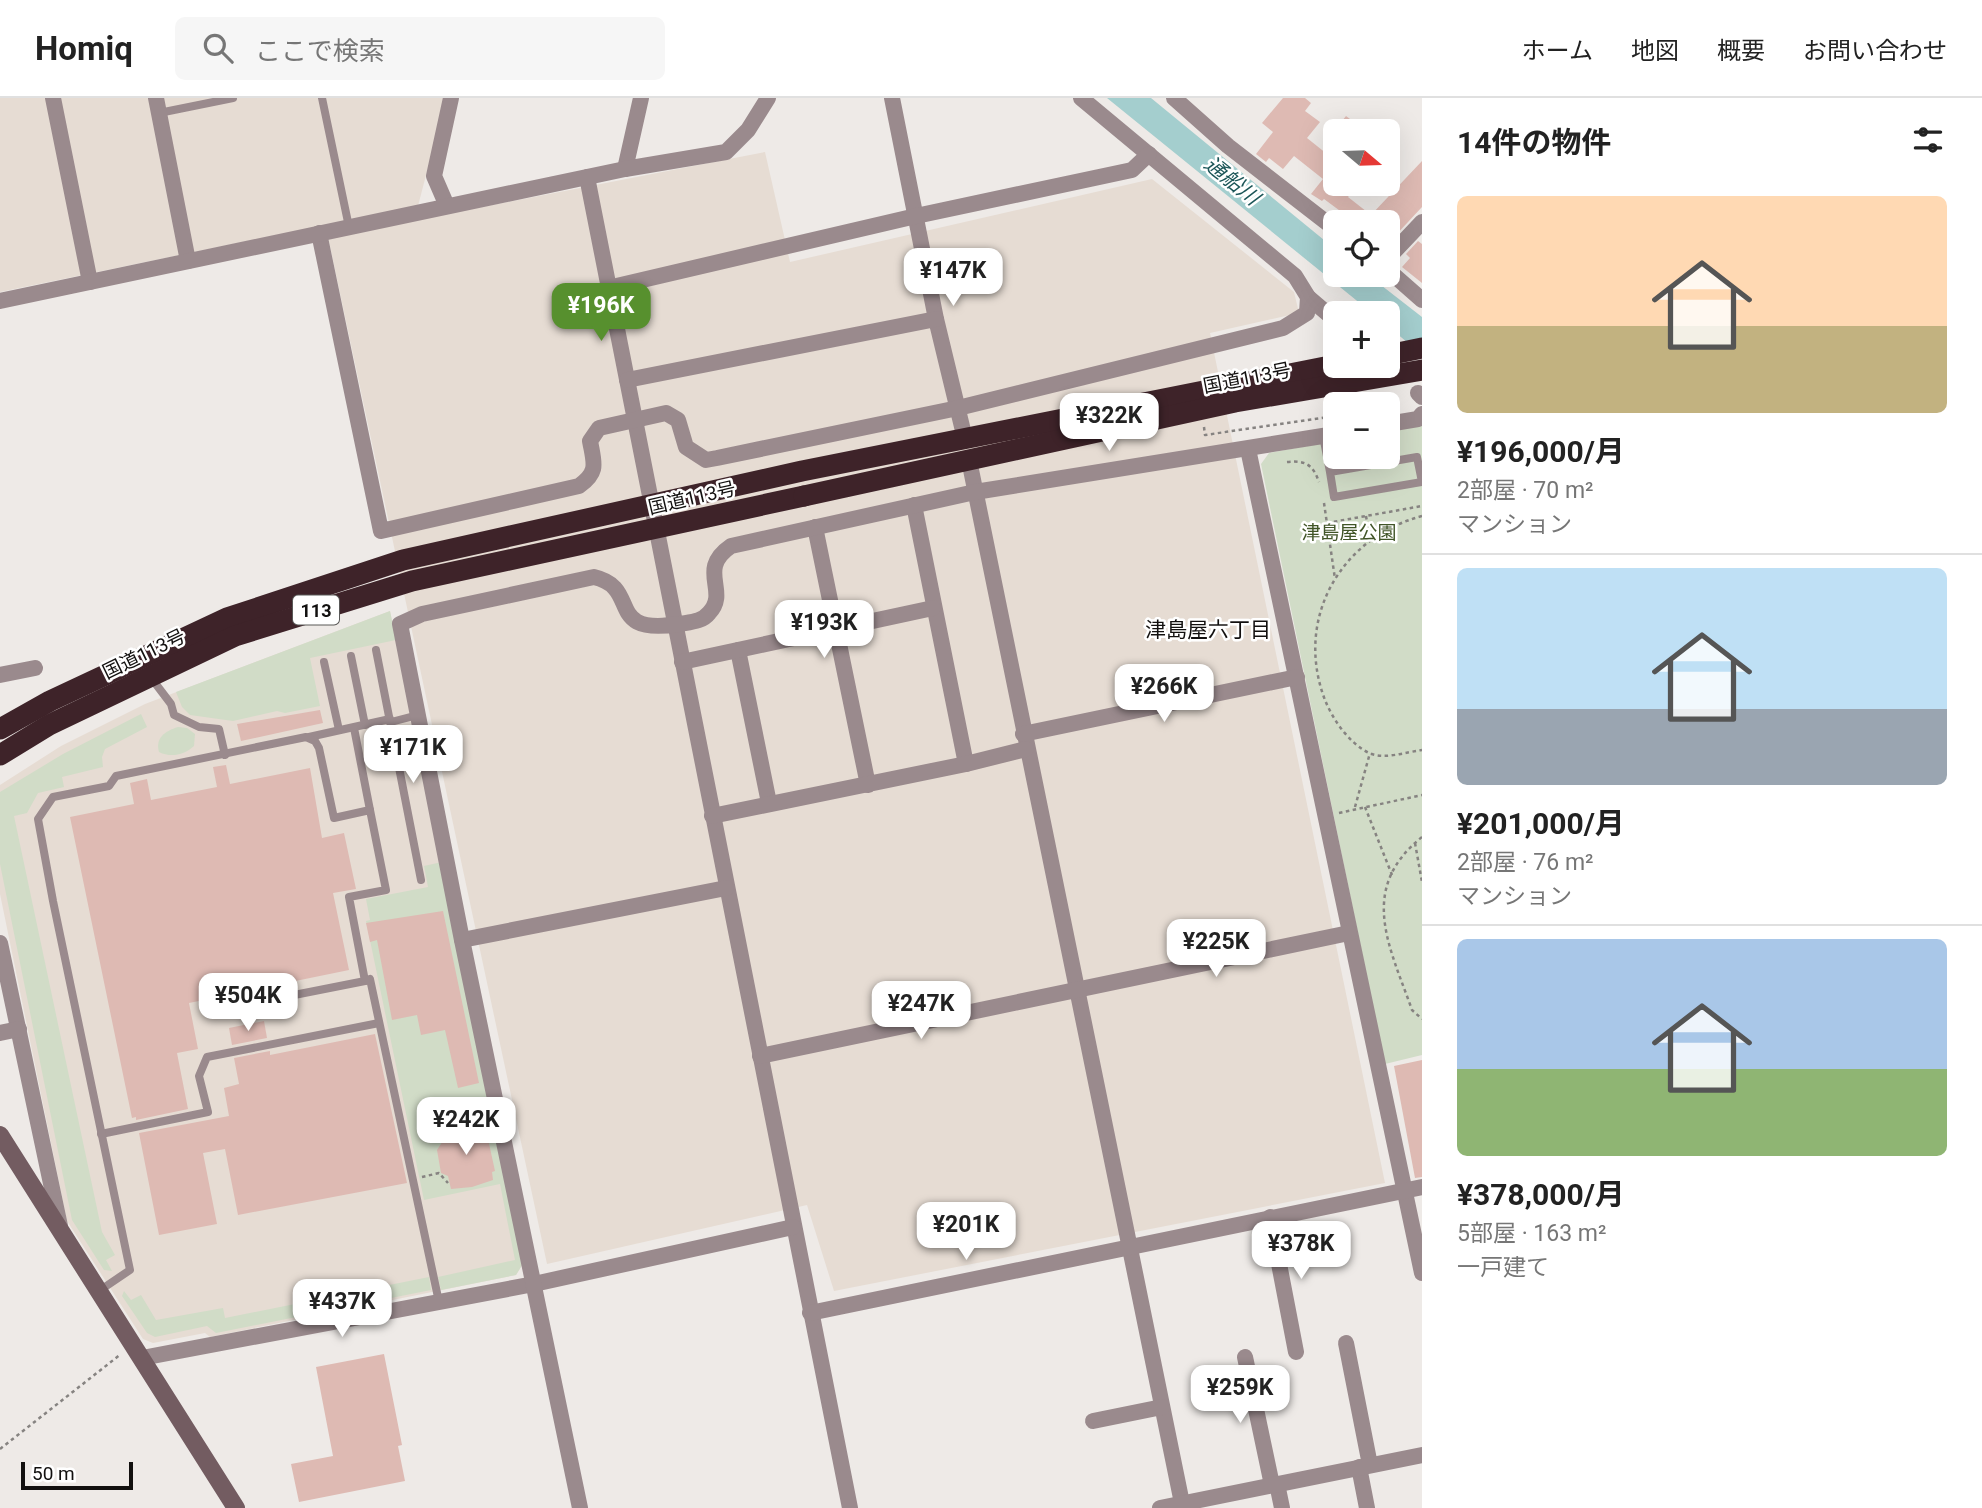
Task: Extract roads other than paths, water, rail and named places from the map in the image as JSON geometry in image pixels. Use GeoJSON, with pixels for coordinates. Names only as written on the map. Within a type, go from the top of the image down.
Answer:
{"type":"FeatureCollection","features":[{"type":"Feature","properties":{"kind":"highway"},"geometry":{"type":"LineString","coordinates":[[1400,353],[1422,348]]}},
{"type":"Feature","properties":{"kind":"highway","name":"国道113号"},"geometry":{"type":"LineString","coordinates":[[0,755],[49,725],[235,636],[412,580],[804,496],[967,449],[1323,368]]}},
{"type":"Feature","properties":{"kind":"highway","name":"国道113号"},"geometry":{"type":"LineString","coordinates":[[0,729],[50,701],[227,618],[403,560],[802,471],[967,449],[1422,370]]}},
{"type":"Feature","properties":{"kind":"street"},"geometry":{"type":"LineString","coordinates":[[54,98],[90,282]]}},
{"type":"Feature","properties":{"kind":"street"},"geometry":{"type":"LineString","coordinates":[[447,206],[434,176],[452,98]]}},
{"type":"Feature","properties":{"kind":"street"},"geometry":{"type":"LineString","coordinates":[[625,169],[641,98]]}},
{"type":"Feature","properties":{"kind":"street"},"geometry":{"type":"LineString","coordinates":[[0,301],[625,169],[726,152],[748,130],[768,98]]}},
{"type":"Feature","properties":{"kind":"street"},"geometry":{"type":"LineString","coordinates":[[892,98],[936,319],[967,449],[1183,1506]]}},
{"type":"Feature","properties":{"kind":"street"},"geometry":{"type":"LineString","coordinates":[[1081,98],[1295,276],[1308,297],[1323,310]]}},
{"type":"Feature","properties":{"kind":"street"},"geometry":{"type":"LineString","coordinates":[[1174,98],[1228,146],[1323,220]]}},
{"type":"Feature","properties":{"kind":"street"},"geometry":{"type":"LineString","coordinates":[[157,106],[188,261]]}},
{"type":"Feature","properties":{"kind":"street"},"geometry":{"type":"LineString","coordinates":[[608,288],[916,216],[1132,170],[1149,154]]}},
{"type":"Feature","properties":{"kind":"street"},"geometry":{"type":"LineString","coordinates":[[587,177],[850,1508]]}},
{"type":"Feature","properties":{"kind":"street"},"geometry":{"type":"LineString","coordinates":[[1400,245],[1422,222]]}},
{"type":"Feature","properties":{"kind":"street"},"geometry":{"type":"LineString","coordinates":[[319,233],[382,531],[579,486],[590,478],[594,470],[590,441],[599,428],[666,413],[673,415],[678,419],[686,447],[706,460],[958,408],[1283,328],[1307,313],[1308,297]]}},
{"type":"Feature","properties":{"kind":"street"},"geometry":{"type":"LineString","coordinates":[[1400,281],[1422,300]]}},
{"type":"Feature","properties":{"kind":"street"},"geometry":{"type":"LineString","coordinates":[[627,380],[936,319]]}},
{"type":"Feature","properties":{"kind":"street"},"geometry":{"type":"LineString","coordinates":[[1400,422],[1418,419],[1422,414]]}},
{"type":"Feature","properties":{"kind":"street"},"geometry":{"type":"LineString","coordinates":[[580,1508],[462,940],[400,624],[422,614],[594,577],[605,580],[615,589],[628,615],[637,624],[653,627],[696,621],[710,612],[717,594],[713,573],[723,552],[731,546],[975,492],[1323,436]]}},
{"type":"Feature","properties":{"kind":"street"},"geometry":{"type":"LineString","coordinates":[[1248,449],[1422,1273]]}},
{"type":"Feature","properties":{"kind":"street"},"geometry":{"type":"LineString","coordinates":[[914,505],[966,764]]}},
{"type":"Feature","properties":{"kind":"street"},"geometry":{"type":"LineString","coordinates":[[815,527],[868,785]]}},
{"type":"Feature","properties":{"kind":"street"},"geometry":{"type":"LineString","coordinates":[[682,662],[933,608]]}},
{"type":"Feature","properties":{"kind":"street"},"geometry":{"type":"LineString","coordinates":[[738,650],[769,803]]}},
{"type":"Feature","properties":{"kind":"street"},"geometry":{"type":"LineString","coordinates":[[0,675],[35,667]]}},
{"type":"Feature","properties":{"kind":"street"},"geometry":{"type":"LineString","coordinates":[[712,816],[966,764],[1025,742],[1297,677]]}},
{"type":"Feature","properties":{"kind":"street"},"geometry":{"type":"LineString","coordinates":[[462,940],[726,888]]}},
{"type":"Feature","properties":{"kind":"street"},"geometry":{"type":"LineString","coordinates":[[760,1056],[1349,933]]}},
{"type":"Feature","properties":{"kind":"street"},"geometry":{"type":"LineString","coordinates":[[0,943],[61,1232]]}},
{"type":"Feature","properties":{"kind":"street"},"geometry":{"type":"LineString","coordinates":[[0,1033],[19,1028]]}},
{"type":"Feature","properties":{"kind":"street"},"geometry":{"type":"LineString","coordinates":[[0,1135],[236,1508]]}},
{"type":"Feature","properties":{"kind":"street"},"geometry":{"type":"LineString","coordinates":[[810,1313],[1422,1187]]}},
{"type":"Feature","properties":{"kind":"street"},"geometry":{"type":"LineString","coordinates":[[1269,1217],[1296,1352]]}},
{"type":"Feature","properties":{"kind":"street"},"geometry":{"type":"LineString","coordinates":[[138,1351],[439,1302],[793,1227]]}},
{"type":"Feature","properties":{"kind":"street"},"geometry":{"type":"LineString","coordinates":[[1346,1343],[1365,1466],[1367,1508]]}},
{"type":"Feature","properties":{"kind":"street"},"geometry":{"type":"LineString","coordinates":[[1245,1357],[1274,1485],[1282,1508]]}},
{"type":"Feature","properties":{"kind":"street"},"geometry":{"type":"LineString","coordinates":[[1093,1421],[1162,1407]]}},
{"type":"Feature","properties":{"kind":"street"},"geometry":{"type":"LineString","coordinates":[[1160,1508],[1183,1506],[1422,1455]]}},
{"type":"Feature","properties":{"kind":"lane"},"geometry":{"type":"LineString","coordinates":[[157,106],[233,98]]}},
{"type":"Feature","properties":{"kind":"lane"},"geometry":{"type":"LineString","coordinates":[[323,98],[349,227]]}},
{"type":"Feature","properties":{"kind":"lane"},"geometry":{"type":"LineString","coordinates":[[1330,469],[1330,472],[1334,497],[1422,482],[1417,457],[1330,472]]}},
{"type":"Feature","properties":{"kind":"lane"},"geometry":{"type":"LineString","coordinates":[[376,650],[421,880]]}},
{"type":"Feature","properties":{"kind":"lane"},"geometry":{"type":"LineString","coordinates":[[351,656],[365,725]]}},
{"type":"Feature","properties":{"kind":"lane"},"geometry":{"type":"LineString","coordinates":[[324,662],[339,730]]}},
{"type":"Feature","properties":{"kind":"lane"},"geometry":{"type":"LineString","coordinates":[[150,677],[171,704],[174,715],[199,727],[219,729],[225,755]]}},
{"type":"Feature","properties":{"kind":"lane"},"geometry":{"type":"LineString","coordinates":[[99,1291],[130,1270],[38,820],[53,797],[109,786],[117,776],[418,715]]}},
{"type":"Feature","properties":{"kind":"lane"},"geometry":{"type":"LineString","coordinates":[[354,727],[386,890],[349,897],[365,981]]}},
{"type":"Feature","properties":{"kind":"lane"},"geometry":{"type":"LineString","coordinates":[[306,737],[315,741],[319,748],[334,818],[370,810]]}},
{"type":"Feature","properties":{"kind":"lane"},"geometry":{"type":"LineString","coordinates":[[274,999],[370,979],[439,1302]]}},
{"type":"Feature","properties":{"kind":"lane"},"geometry":{"type":"LineString","coordinates":[[101,1134],[208,1112],[199,1076],[207,1057],[379,1023]]}},
{"type":"Feature","properties":{"kind":"water","name":"通船川"},"geometry":{"type":"Polygon","coordinates":[[[1107,98],[1151,98],[1323,239],[1323,273],[1107,98]]]}},
{"type":"Feature","properties":{"kind":"water"},"geometry":{"type":"Polygon","coordinates":[[[1340,287],[1383,287],[1422,317],[1422,355],[1400,336],[1400,301],[1357,301],[1340,287]]]}},
{"type":"Feature","properties":{"kind":"district","name":"津島屋六丁目"},"geometry":{"type":"Point","coordinates":[1208,630]}},
{"type":"Feature","properties":{"kind":"park label","name":"津島屋公園"},"geometry":{"type":"Point","coordinates":[1349,532]}}]}
